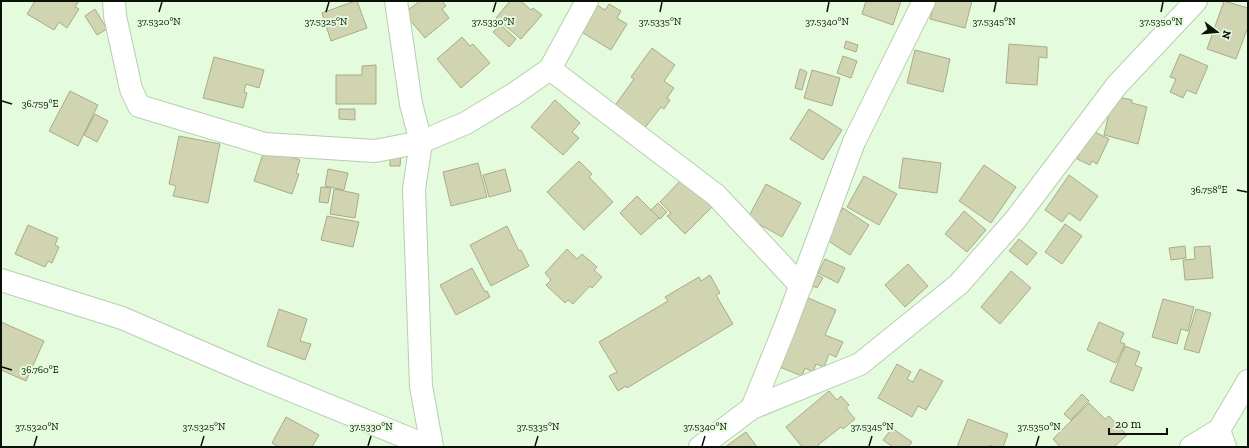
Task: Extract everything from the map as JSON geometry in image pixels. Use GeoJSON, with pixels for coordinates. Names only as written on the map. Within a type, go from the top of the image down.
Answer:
{"type":"FeatureCollection","features":[{"type":"Feature","properties":{"kind":"street"},"geometry":{"type":"LineString","coordinates":[[114,1],[115,16],[131,89],[139,106],[265,144],[375,151],[421,142],[466,123],[514,94],[550,69],[587,1]]}},
{"type":"Feature","properties":{"kind":"street"},"geometry":{"type":"LineString","coordinates":[[396,1],[411,104],[421,142],[414,189],[420,378],[431,447]]}},
{"type":"Feature","properties":{"kind":"street"},"geometry":{"type":"LineString","coordinates":[[752,408],[801,286],[854,142],[924,1]]}},
{"type":"Feature","properties":{"kind":"street"},"geometry":{"type":"LineString","coordinates":[[700,447],[752,408],[860,364],[959,284],[1016,219],[1117,85],[1196,1]]}},
{"type":"Feature","properties":{"kind":"street"},"geometry":{"type":"LineString","coordinates":[[550,69],[716,195],[801,286]]}},
{"type":"Feature","properties":{"kind":"street"},"geometry":{"type":"LineString","coordinates":[[1,280],[122,318],[254,375],[431,447]]}},
{"type":"Feature","properties":{"kind":"street"},"geometry":{"type":"LineString","coordinates":[[1191,447],[1222,438],[1248,381]]}},
{"type":"Feature","properties":{"kind":"building"},"geometry":{"type":"Polygon","coordinates":[[[35,1],[79,1],[75,7],[79,9],[67,28],[59,22],[54,30],[27,14],[35,1]]]}},
{"type":"Feature","properties":{"kind":"building"},"geometry":{"type":"Polygon","coordinates":[[[357,1],[367,28],[331,41],[322,13],[357,1]]]}},
{"type":"Feature","properties":{"kind":"building"},"geometry":{"type":"Polygon","coordinates":[[[420,1],[442,1],[446,6],[442,9],[449,18],[425,38],[404,13],[420,1]]]}},
{"type":"Feature","properties":{"kind":"building"},"geometry":{"type":"Polygon","coordinates":[[[510,1],[521,1],[531,10],[533,8],[542,15],[521,39],[496,18],[510,1]]]}},
{"type":"Feature","properties":{"kind":"building"},"geometry":{"type":"Polygon","coordinates":[[[866,1],[901,1],[893,25],[862,14],[866,1]]]}},
{"type":"Feature","properties":{"kind":"building"},"geometry":{"type":"Polygon","coordinates":[[[935,1],[972,1],[965,28],[930,19],[935,1]]]}},
{"type":"Feature","properties":{"kind":"building"},"geometry":{"type":"Polygon","coordinates":[[[1224,1],[1248,8],[1248,27],[1236,59],[1207,49],[1224,1]]]}},
{"type":"Feature","properties":{"kind":"building"},"geometry":{"type":"Polygon","coordinates":[[[609,4],[621,11],[617,18],[627,24],[611,50],[580,31],[597,5],[605,10],[609,4]]]}},
{"type":"Feature","properties":{"kind":"building"},"geometry":{"type":"Polygon","coordinates":[[[95,9],[107,29],[97,35],[85,16],[95,9]]]}},
{"type":"Feature","properties":{"kind":"building"},"geometry":{"type":"Polygon","coordinates":[[[501,25],[516,39],[509,47],[493,32],[501,25]]]}},
{"type":"Feature","properties":{"kind":"building"},"geometry":{"type":"Polygon","coordinates":[[[462,37],[470,46],[473,44],[490,63],[461,88],[437,59],[462,37]]]}},
{"type":"Feature","properties":{"kind":"building"},"geometry":{"type":"Polygon","coordinates":[[[846,41],[858,45],[856,52],[844,48],[846,41]]]}},
{"type":"Feature","properties":{"kind":"building"},"geometry":{"type":"Polygon","coordinates":[[[1009,44],[1047,47],[1047,58],[1039,57],[1037,85],[1006,83],[1009,44]]]}},
{"type":"Feature","properties":{"kind":"building"},"geometry":{"type":"Polygon","coordinates":[[[652,48],[675,65],[664,81],[674,88],[667,98],[670,100],[664,109],[661,107],[644,129],[614,107],[634,79],[631,77],[652,48]]]}},
{"type":"Feature","properties":{"kind":"building"},"geometry":{"type":"Polygon","coordinates":[[[915,50],[950,59],[943,92],[907,83],[915,50]]]}},
{"type":"Feature","properties":{"kind":"building"},"geometry":{"type":"Polygon","coordinates":[[[1180,54],[1208,66],[1196,94],[1187,90],[1183,98],[1170,92],[1176,79],[1170,77],[1180,54]]]}},
{"type":"Feature","properties":{"kind":"building"},"geometry":{"type":"Polygon","coordinates":[[[843,56],[857,61],[851,78],[837,73],[843,56]]]}},
{"type":"Feature","properties":{"kind":"building"},"geometry":{"type":"Polygon","coordinates":[[[214,57],[264,70],[259,88],[246,84],[244,92],[247,93],[243,108],[203,98],[214,57]]]}},
{"type":"Feature","properties":{"kind":"building"},"geometry":{"type":"Polygon","coordinates":[[[376,65],[376,104],[336,104],[336,75],[362,75],[362,66],[376,65]]]}},
{"type":"Feature","properties":{"kind":"building"},"geometry":{"type":"Polygon","coordinates":[[[800,69],[807,72],[802,90],[795,88],[800,69]]]}},
{"type":"Feature","properties":{"kind":"building"},"geometry":{"type":"Polygon","coordinates":[[[812,70],[840,78],[832,106],[804,98],[812,70]]]}},
{"type":"Feature","properties":{"kind":"building"},"geometry":{"type":"Polygon","coordinates":[[[70,91],[98,105],[78,146],[49,131],[70,91]]]}},
{"type":"Feature","properties":{"kind":"building"},"geometry":{"type":"Polygon","coordinates":[[[1113,96],[1132,100],[1132,103],[1147,107],[1138,144],[1104,135],[1113,96]]]}},
{"type":"Feature","properties":{"kind":"building"},"geometry":{"type":"Polygon","coordinates":[[[555,100],[580,123],[572,132],[579,138],[563,155],[531,127],[555,100]]]}},
{"type":"Feature","properties":{"kind":"building"},"geometry":{"type":"Polygon","coordinates":[[[339,109],[355,109],[355,120],[339,119],[339,109]]]}},
{"type":"Feature","properties":{"kind":"building"},"geometry":{"type":"Polygon","coordinates":[[[809,109],[842,130],[823,160],[790,139],[809,109]]]}},
{"type":"Feature","properties":{"kind":"building"},"geometry":{"type":"Polygon","coordinates":[[[95,114],[108,121],[97,142],[84,135],[95,114]]]}},
{"type":"Feature","properties":{"kind":"building"},"geometry":{"type":"Polygon","coordinates":[[[1091,130],[1109,139],[1097,164],[1092,161],[1090,165],[1077,159],[1091,130]]]}},
{"type":"Feature","properties":{"kind":"building"},"geometry":{"type":"Polygon","coordinates":[[[179,136],[220,144],[208,203],[173,196],[176,186],[169,184],[179,136]]]}},
{"type":"Feature","properties":{"kind":"building"},"geometry":{"type":"Polygon","coordinates":[[[264,151],[278,152],[300,160],[296,173],[299,174],[292,194],[254,181],[264,151]]]}},
{"type":"Feature","properties":{"kind":"building"},"geometry":{"type":"Polygon","coordinates":[[[390,153],[401,154],[400,166],[390,166],[390,153]]]}},
{"type":"Feature","properties":{"kind":"building"},"geometry":{"type":"Polygon","coordinates":[[[903,158],[941,163],[937,193],[899,188],[903,158]]]}},
{"type":"Feature","properties":{"kind":"building"},"geometry":{"type":"Polygon","coordinates":[[[579,161],[592,174],[589,177],[613,202],[584,230],[547,192],[579,161]]]}},
{"type":"Feature","properties":{"kind":"building"},"geometry":{"type":"Polygon","coordinates":[[[478,163],[487,197],[451,206],[443,172],[478,163]]]}},
{"type":"Feature","properties":{"kind":"building"},"geometry":{"type":"Polygon","coordinates":[[[984,165],[1016,187],[991,223],[959,201],[984,165]]]}},
{"type":"Feature","properties":{"kind":"building"},"geometry":{"type":"Polygon","coordinates":[[[328,169],[348,173],[344,190],[325,186],[328,169]]]}},
{"type":"Feature","properties":{"kind":"building"},"geometry":{"type":"Polygon","coordinates":[[[505,169],[511,191],[489,197],[483,175],[505,169]]]}},
{"type":"Feature","properties":{"kind":"building"},"geometry":{"type":"Polygon","coordinates":[[[1069,175],[1098,196],[1080,221],[1069,213],[1062,222],[1045,210],[1069,175]]]}},
{"type":"Feature","properties":{"kind":"building"},"geometry":{"type":"Polygon","coordinates":[[[864,176],[897,194],[879,225],[847,207],[864,176]]]}},
{"type":"Feature","properties":{"kind":"building"},"geometry":{"type":"Polygon","coordinates":[[[681,180],[713,206],[685,234],[667,216],[671,213],[660,202],[681,180]]]}},
{"type":"Feature","properties":{"kind":"building"},"geometry":{"type":"Polygon","coordinates":[[[766,184],[801,203],[782,237],[748,218],[766,184]]]}},
{"type":"Feature","properties":{"kind":"building"},"geometry":{"type":"Polygon","coordinates":[[[321,187],[331,188],[328,203],[319,202],[321,187]]]}},
{"type":"Feature","properties":{"kind":"building"},"geometry":{"type":"Polygon","coordinates":[[[334,189],[359,194],[355,218],[330,214],[334,189]]]}},
{"type":"Feature","properties":{"kind":"building"},"geometry":{"type":"Polygon","coordinates":[[[637,196],[659,218],[641,235],[620,213],[637,196]]]}},
{"type":"Feature","properties":{"kind":"building"},"geometry":{"type":"Polygon","coordinates":[[[658,203],[667,212],[660,219],[651,210],[658,203]]]}},
{"type":"Feature","properties":{"kind":"building"},"geometry":{"type":"Polygon","coordinates":[[[843,208],[869,225],[850,255],[824,238],[843,208]]]}},
{"type":"Feature","properties":{"kind":"building"},"geometry":{"type":"Polygon","coordinates":[[[964,211],[986,230],[967,252],[945,234],[964,211]]]}},
{"type":"Feature","properties":{"kind":"building"},"geometry":{"type":"Polygon","coordinates":[[[327,216],[359,222],[353,247],[321,240],[327,216]]]}},
{"type":"Feature","properties":{"kind":"building"},"geometry":{"type":"Polygon","coordinates":[[[1065,224],[1082,236],[1062,264],[1045,252],[1065,224]]]}},
{"type":"Feature","properties":{"kind":"building"},"geometry":{"type":"Polygon","coordinates":[[[28,225],[58,238],[55,245],[59,247],[52,263],[48,261],[45,267],[15,254],[28,225]]]}},
{"type":"Feature","properties":{"kind":"building"},"geometry":{"type":"Polygon","coordinates":[[[507,226],[519,251],[521,250],[529,266],[491,286],[470,245],[507,226]]]}},
{"type":"Feature","properties":{"kind":"building"},"geometry":{"type":"Polygon","coordinates":[[[1019,239],[1037,253],[1027,265],[1009,251],[1019,239]]]}},
{"type":"Feature","properties":{"kind":"building"},"geometry":{"type":"Polygon","coordinates":[[[1185,246],[1186,258],[1171,260],[1169,248],[1185,246]]]}},
{"type":"Feature","properties":{"kind":"building"},"geometry":{"type":"Polygon","coordinates":[[[1210,246],[1213,278],[1185,280],[1183,260],[1195,259],[1194,247],[1210,246]]]}},
{"type":"Feature","properties":{"kind":"building"},"geometry":{"type":"Polygon","coordinates":[[[567,249],[577,259],[582,254],[597,267],[594,270],[602,277],[592,288],[590,286],[573,304],[568,300],[565,303],[546,285],[551,280],[545,273],[567,249]]]}},
{"type":"Feature","properties":{"kind":"building"},"geometry":{"type":"Polygon","coordinates":[[[825,259],[845,268],[838,283],[818,273],[825,259]]]}},
{"type":"Feature","properties":{"kind":"building"},"geometry":{"type":"Polygon","coordinates":[[[908,264],[928,286],[905,307],[885,285],[908,264]]]}},
{"type":"Feature","properties":{"kind":"building"},"geometry":{"type":"Polygon","coordinates":[[[472,268],[485,292],[487,291],[490,297],[456,315],[440,285],[472,268]]]}},
{"type":"Feature","properties":{"kind":"building"},"geometry":{"type":"Polygon","coordinates":[[[1011,271],[1031,288],[1000,324],[981,307],[1011,271]]]}},
{"type":"Feature","properties":{"kind":"building"},"geometry":{"type":"Polygon","coordinates":[[[812,272],[823,278],[817,288],[807,283],[812,272]]]}},
{"type":"Feature","properties":{"kind":"building"},"geometry":{"type":"Polygon","coordinates":[[[710,275],[720,293],[716,295],[733,324],[627,388],[626,386],[618,391],[609,376],[617,372],[599,342],[668,301],[665,297],[699,277],[701,281],[710,275]]]}},
{"type":"Feature","properties":{"kind":"building"},"geometry":{"type":"Polygon","coordinates":[[[806,297],[836,310],[825,335],[843,342],[836,357],[829,354],[824,367],[816,364],[813,372],[805,368],[802,376],[777,366],[806,297]]]}},
{"type":"Feature","properties":{"kind":"building"},"geometry":{"type":"Polygon","coordinates":[[[1163,299],[1194,307],[1188,331],[1181,329],[1177,344],[1152,337],[1163,299]]]}},
{"type":"Feature","properties":{"kind":"building"},"geometry":{"type":"Polygon","coordinates":[[[279,309],[307,319],[300,341],[311,344],[305,360],[267,346],[279,309]]]}},
{"type":"Feature","properties":{"kind":"building"},"geometry":{"type":"Polygon","coordinates":[[[1196,309],[1211,313],[1199,353],[1184,349],[1196,309]]]}},
{"type":"Feature","properties":{"kind":"building"},"geometry":{"type":"Polygon","coordinates":[[[1,322],[44,341],[26,381],[1,370],[1,322]]]}},
{"type":"Feature","properties":{"kind":"building"},"geometry":{"type":"Polygon","coordinates":[[[1099,322],[1124,333],[1120,342],[1125,344],[1116,363],[1087,350],[1099,322]]]}},
{"type":"Feature","properties":{"kind":"building"},"geometry":{"type":"Polygon","coordinates":[[[1125,346],[1140,352],[1135,365],[1142,368],[1133,391],[1110,382],[1125,346]]]}},
{"type":"Feature","properties":{"kind":"building"},"geometry":{"type":"Polygon","coordinates":[[[897,364],[911,372],[907,379],[913,382],[920,369],[943,381],[926,410],[918,406],[912,417],[878,398],[897,364]]]}},
{"type":"Feature","properties":{"kind":"building"},"geometry":{"type":"Polygon","coordinates":[[[829,391],[837,400],[841,396],[849,405],[846,408],[855,419],[843,429],[841,427],[818,445],[820,447],[802,447],[786,427],[829,391]]]}},
{"type":"Feature","properties":{"kind":"building"},"geometry":{"type":"Polygon","coordinates":[[[1082,394],[1089,401],[1071,420],[1064,414],[1082,394]]]}},
{"type":"Feature","properties":{"kind":"building"},"geometry":{"type":"Polygon","coordinates":[[[1089,403],[1105,419],[1109,416],[1127,435],[1114,447],[1060,447],[1053,439],[1089,403]]]}},
{"type":"Feature","properties":{"kind":"building"},"geometry":{"type":"Polygon","coordinates":[[[286,417],[319,435],[312,447],[279,447],[272,443],[286,417]]]}},
{"type":"Feature","properties":{"kind":"building"},"geometry":{"type":"Polygon","coordinates":[[[968,419],[1008,434],[1003,447],[994,447],[990,445],[990,447],[957,447],[968,419]]]}},
{"type":"Feature","properties":{"kind":"building"},"geometry":{"type":"Polygon","coordinates":[[[892,428],[912,442],[908,447],[893,447],[883,440],[892,428]]]}},
{"type":"Feature","properties":{"kind":"building"},"geometry":{"type":"Polygon","coordinates":[[[746,432],[757,447],[725,447],[746,432]]]}}]}
